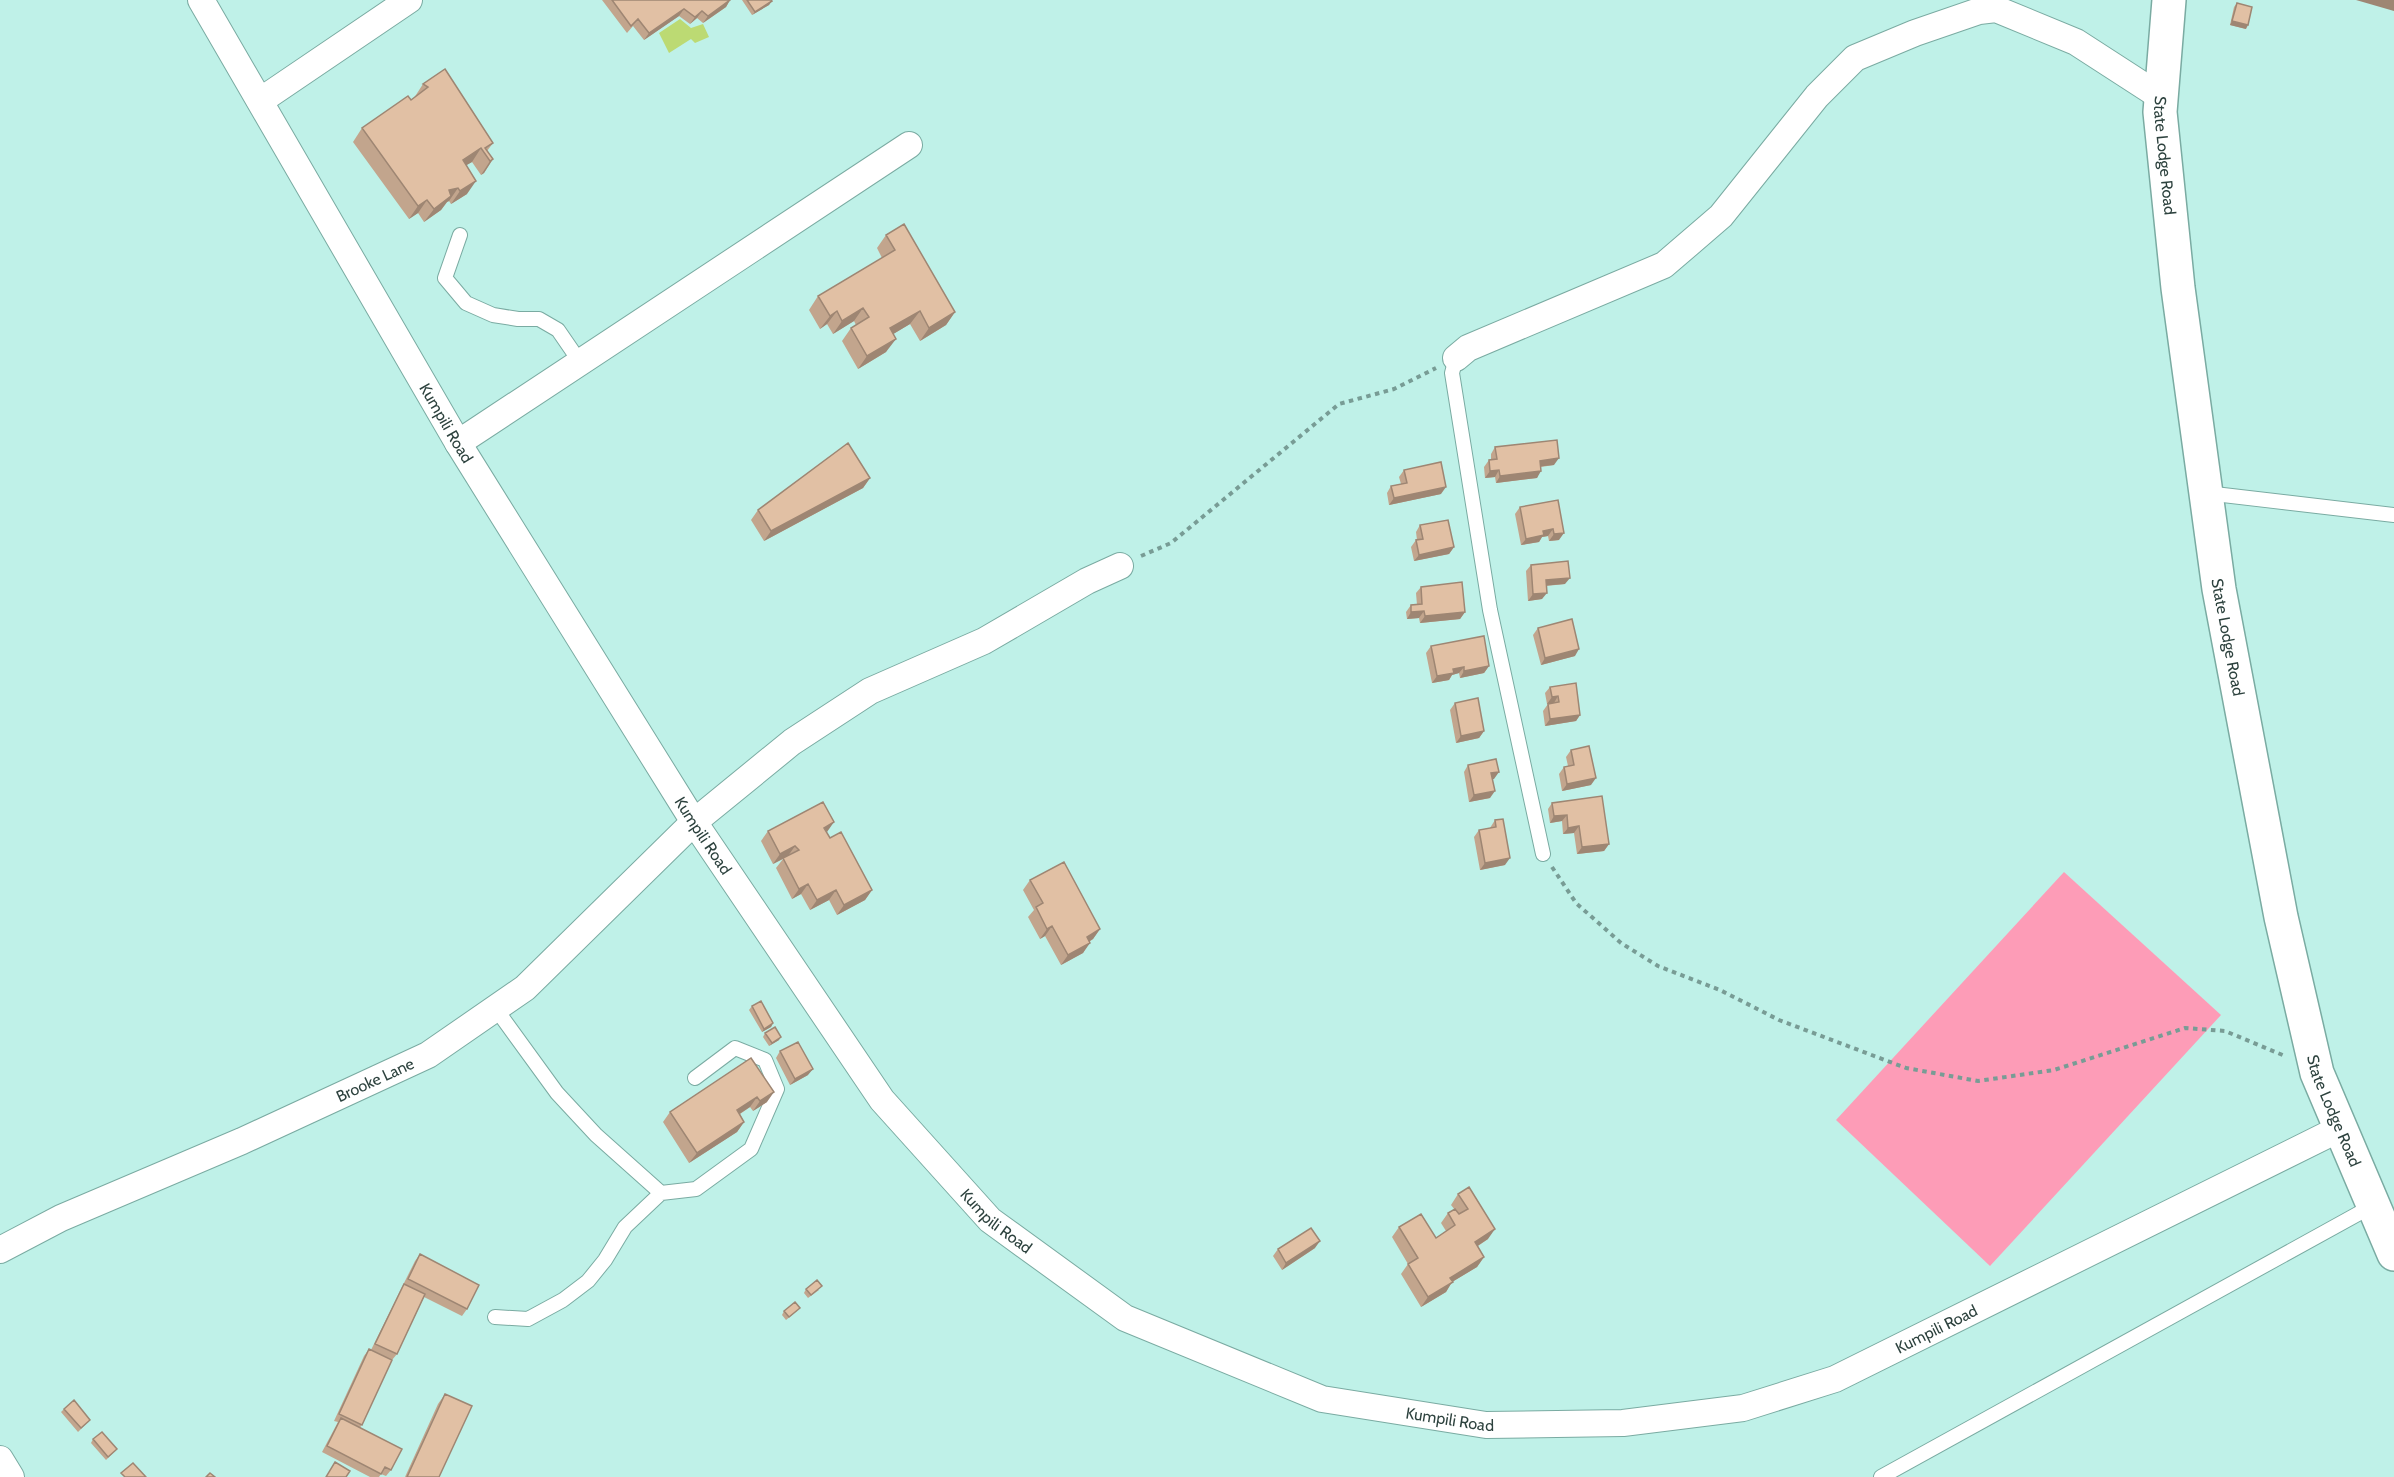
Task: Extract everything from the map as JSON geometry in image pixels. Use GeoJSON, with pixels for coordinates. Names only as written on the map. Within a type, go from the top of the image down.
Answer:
{"type":"FeatureCollection","features":[{"type":"Feature","properties":{"kind":"street","name":"Kumpili Road"},"geometry":{"type":"LineString","coordinates":[[201,0],[458,442],[694,822],[882,1100],[990,1220],[1125,1318],[1322,1399],[1486,1425],[1623,1423],[1743,1408],[1835,1379],[2341,1128]]}},
{"type":"Feature","properties":{"kind":"street"},"geometry":{"type":"LineString","coordinates":[[260,101],[409,0]]}},
{"type":"Feature","properties":{"kind":"street","name":"State Lodge Road"},"geometry":{"type":"LineString","coordinates":[[2169,0],[2160,112],[2178,288],[2219,590],[2279,905],[2317,1073],[2394,1254]]}},
{"type":"Feature","properties":{"kind":"street"},"geometry":{"type":"LineString","coordinates":[[1456,358],[1468,348],[1664,265],[1721,216],[1817,96],[1855,58],[1915,33],[1979,11],[1996,9],[2076,42],[2160,97]]}},
{"type":"Feature","properties":{"kind":"street"},"geometry":{"type":"LineString","coordinates":[[458,442],[909,145]]}},
{"type":"Feature","properties":{"kind":"street","name":"Brooke Lane"},"geometry":{"type":"LineString","coordinates":[[0,1250],[62,1218],[242,1141],[428,1055],[525,988],[694,822],[792,742],[870,691],[984,641],[1087,581],[1120,566]]}},
{"type":"Feature","properties":{"kind":"street"},"geometry":{"type":"LineString","coordinates":[[0,1459],[11,1477]]}},
{"type":"Feature","properties":{"kind":"lane"},"geometry":{"type":"LineString","coordinates":[[460,235],[445,278],[466,303],[493,315],[518,319],[539,319],[558,330],[580,362]]}},
{"type":"Feature","properties":{"kind":"lane"},"geometry":{"type":"LineString","coordinates":[[1456,358],[1452,373],[1490,610],[1543,854]]}},
{"type":"Feature","properties":{"kind":"lane"},"geometry":{"type":"LineString","coordinates":[[2206,493],[2394,516]]}},
{"type":"Feature","properties":{"kind":"lane"},"geometry":{"type":"LineString","coordinates":[[496,1009],[557,1093],[596,1135],[661,1193]]}},
{"type":"Feature","properties":{"kind":"lane"},"geometry":{"type":"LineString","coordinates":[[495,1317],[528,1319],[563,1300],[588,1281],[625,1227],[661,1193],[696,1189],[751,1149],[777,1089],[765,1060],[735,1048],[695,1078]]}},
{"type":"Feature","properties":{"kind":"lane"},"geometry":{"type":"LineString","coordinates":[[1881,1477],[2374,1205]]}},
{"type":"Feature","properties":{"kind":"path"},"geometry":{"type":"LineString","coordinates":[[1120,566],[1171,543],[1339,404],[1394,389],[1456,358]]}},
{"type":"Feature","properties":{"kind":"path"},"geometry":{"type":"LineString","coordinates":[[1543,854],[1576,903],[1621,943],[1658,966],[1720,990],[1779,1020],[1906,1068],[1978,1081],[2054,1070],[2185,1028],[2225,1031],[2264,1046],[2317,1073]]}},
{"type":"Feature","properties":{"kind":"shaded area"},"geometry":{"type":"Polygon","coordinates":[[[680,19],[691,28],[703,24],[709,37],[695,43],[691,39],[669,53],[659,33],[680,19]]]}},
{"type":"Feature","properties":{"kind":"shaded area"},"geometry":{"type":"Polygon","coordinates":[[[2064,872],[2221,1015],[1990,1266],[1836,1120],[2064,872]]]}},
{"type":"Feature","properties":{"kind":"building"},"geometry":{"type":"Polygon","coordinates":[[[612,0],[730,0],[708,16],[702,11],[695,17],[684,9],[649,33],[638,19],[631,26],[612,0]]]}},
{"type":"Feature","properties":{"kind":"building"},"geometry":{"type":"Polygon","coordinates":[[[747,0],[771,0],[772,1],[755,12],[747,0]]]}},
{"type":"Feature","properties":{"kind":"building"},"geometry":{"type":"Polygon","coordinates":[[[2237,3],[2252,7],[2248,25],[2232,21],[2237,3]]]}},
{"type":"Feature","properties":{"kind":"building"},"geometry":{"type":"Polygon","coordinates":[[[445,69],[493,143],[485,148],[493,159],[490,161],[481,148],[463,160],[476,181],[460,191],[458,188],[449,190],[451,196],[434,209],[427,200],[418,206],[362,128],[408,96],[411,100],[428,87],[423,84],[445,69]]]}},
{"type":"Feature","properties":{"kind":"building"},"geometry":{"type":"Polygon","coordinates":[[[904,224],[955,312],[929,328],[920,311],[890,328],[896,339],[867,356],[851,328],[869,317],[863,308],[842,321],[837,311],[830,316],[818,296],[895,250],[886,235],[904,224]]]}},
{"type":"Feature","properties":{"kind":"building"},"geometry":{"type":"Polygon","coordinates":[[[1557,440],[1559,458],[1540,461],[1541,471],[1500,476],[1499,470],[1490,471],[1489,460],[1497,459],[1495,447],[1557,440]]]}},
{"type":"Feature","properties":{"kind":"building"},"geometry":{"type":"Polygon","coordinates":[[[848,443],[870,478],[771,531],[758,510],[848,443]]]}},
{"type":"Feature","properties":{"kind":"building"},"geometry":{"type":"Polygon","coordinates":[[[1441,462],[1446,487],[1394,498],[1391,486],[1407,483],[1404,470],[1441,462]]]}},
{"type":"Feature","properties":{"kind":"building"},"geometry":{"type":"Polygon","coordinates":[[[1558,500],[1564,533],[1554,534],[1553,529],[1543,531],[1544,535],[1526,539],[1520,507],[1558,500]]]}},
{"type":"Feature","properties":{"kind":"building"},"geometry":{"type":"Polygon","coordinates":[[[1448,520],[1454,547],[1419,555],[1416,540],[1423,539],[1420,525],[1448,520]]]}},
{"type":"Feature","properties":{"kind":"building"},"geometry":{"type":"Polygon","coordinates":[[[1568,561],[1570,578],[1546,580],[1547,593],[1533,594],[1531,565],[1568,561]]]}},
{"type":"Feature","properties":{"kind":"building"},"geometry":{"type":"Polygon","coordinates":[[[1462,582],[1465,612],[1425,616],[1424,611],[1411,612],[1411,605],[1422,604],[1421,587],[1462,582]]]}},
{"type":"Feature","properties":{"kind":"building"},"geometry":{"type":"Polygon","coordinates":[[[1572,619],[1579,649],[1545,658],[1538,628],[1572,619]]]}},
{"type":"Feature","properties":{"kind":"building"},"geometry":{"type":"Polygon","coordinates":[[[1484,636],[1489,666],[1464,671],[1464,667],[1453,669],[1454,673],[1437,676],[1431,646],[1484,636]]]}},
{"type":"Feature","properties":{"kind":"building"},"geometry":{"type":"Polygon","coordinates":[[[1576,683],[1580,715],[1550,719],[1548,704],[1559,702],[1558,696],[1552,697],[1550,687],[1576,683]]]}},
{"type":"Feature","properties":{"kind":"building"},"geometry":{"type":"Polygon","coordinates":[[[1478,698],[1484,731],[1461,736],[1455,703],[1478,698]]]}},
{"type":"Feature","properties":{"kind":"building"},"geometry":{"type":"Polygon","coordinates":[[[1589,746],[1596,778],[1567,784],[1564,767],[1574,765],[1571,750],[1589,746]]]}},
{"type":"Feature","properties":{"kind":"building"},"geometry":{"type":"Polygon","coordinates":[[[1496,759],[1499,772],[1491,773],[1495,791],[1474,795],[1468,765],[1496,759]]]}},
{"type":"Feature","properties":{"kind":"building"},"geometry":{"type":"Polygon","coordinates":[[[1602,796],[1609,844],[1582,847],[1579,826],[1568,828],[1567,815],[1554,816],[1552,803],[1602,796]]]}},
{"type":"Feature","properties":{"kind":"building"},"geometry":{"type":"Polygon","coordinates":[[[823,802],[834,822],[824,828],[830,838],[841,832],[872,890],[844,905],[836,890],[817,900],[808,884],[799,889],[783,858],[799,850],[795,846],[780,854],[768,831],[823,802]]]}},
{"type":"Feature","properties":{"kind":"building"},"geometry":{"type":"Polygon","coordinates":[[[1503,819],[1510,858],[1485,863],[1479,830],[1496,827],[1495,820],[1503,819]]]}},
{"type":"Feature","properties":{"kind":"building"},"geometry":{"type":"Polygon","coordinates":[[[1064,862],[1100,929],[1087,937],[1090,943],[1068,955],[1052,926],[1047,929],[1036,907],[1043,903],[1030,880],[1064,862]]]}},
{"type":"Feature","properties":{"kind":"building"},"geometry":{"type":"Polygon","coordinates":[[[761,1001],[773,1023],[764,1029],[752,1006],[761,1001]]]}},
{"type":"Feature","properties":{"kind":"building"},"geometry":{"type":"Polygon","coordinates":[[[775,1027],[781,1037],[772,1043],[765,1033],[775,1027]]]}},
{"type":"Feature","properties":{"kind":"building"},"geometry":{"type":"Polygon","coordinates":[[[798,1042],[813,1069],[795,1079],[780,1051],[798,1042]]]}},
{"type":"Feature","properties":{"kind":"building"},"geometry":{"type":"Polygon","coordinates":[[[751,1058],[774,1092],[760,1101],[757,1097],[737,1110],[744,1122],[697,1153],[670,1112],[751,1058]]]}},
{"type":"Feature","properties":{"kind":"building"},"geometry":{"type":"Polygon","coordinates":[[[1469,1187],[1495,1229],[1475,1242],[1484,1257],[1450,1278],[1453,1282],[1428,1297],[1408,1264],[1418,1258],[1399,1227],[1421,1214],[1436,1238],[1455,1225],[1448,1213],[1455,1209],[1459,1214],[1468,1209],[1458,1194],[1469,1187]]]}},
{"type":"Feature","properties":{"kind":"building"},"geometry":{"type":"Polygon","coordinates":[[[1311,1228],[1320,1241],[1286,1263],[1278,1249],[1311,1228]]]}},
{"type":"Feature","properties":{"kind":"building"},"geometry":{"type":"Polygon","coordinates":[[[420,1254],[479,1285],[467,1309],[408,1279],[420,1254]]]}},
{"type":"Feature","properties":{"kind":"building"},"geometry":{"type":"Polygon","coordinates":[[[817,1280],[822,1286],[811,1295],[806,1289],[817,1280]]]}},
{"type":"Feature","properties":{"kind":"building"},"geometry":{"type":"Polygon","coordinates":[[[404,1284],[425,1294],[397,1354],[375,1344],[404,1284]]]}},
{"type":"Feature","properties":{"kind":"building"},"geometry":{"type":"Polygon","coordinates":[[[795,1302],[800,1308],[789,1317],[784,1311],[795,1302]]]}},
{"type":"Feature","properties":{"kind":"building"},"geometry":{"type":"Polygon","coordinates":[[[369,1349],[392,1360],[362,1425],[339,1414],[369,1349]]]}},
{"type":"Feature","properties":{"kind":"building"},"geometry":{"type":"Polygon","coordinates":[[[445,1394],[472,1406],[439,1477],[407,1477],[445,1394]]]}},
{"type":"Feature","properties":{"kind":"building"},"geometry":{"type":"Polygon","coordinates":[[[74,1400],[90,1420],[81,1428],[64,1409],[74,1400]]]}},
{"type":"Feature","properties":{"kind":"building"},"geometry":{"type":"Polygon","coordinates":[[[341,1418],[402,1449],[391,1470],[385,1467],[381,1474],[327,1446],[341,1418]]]}},
{"type":"Feature","properties":{"kind":"building"},"geometry":{"type":"Polygon","coordinates":[[[102,1432],[117,1449],[108,1457],[93,1439],[102,1432]]]}},
{"type":"Feature","properties":{"kind":"building"},"geometry":{"type":"Polygon","coordinates":[[[335,1462],[350,1471],[346,1477],[326,1477],[335,1462]]]}},
{"type":"Feature","properties":{"kind":"building"},"geometry":{"type":"Polygon","coordinates":[[[133,1463],[146,1477],[125,1477],[121,1473],[133,1463]]]}}]}
